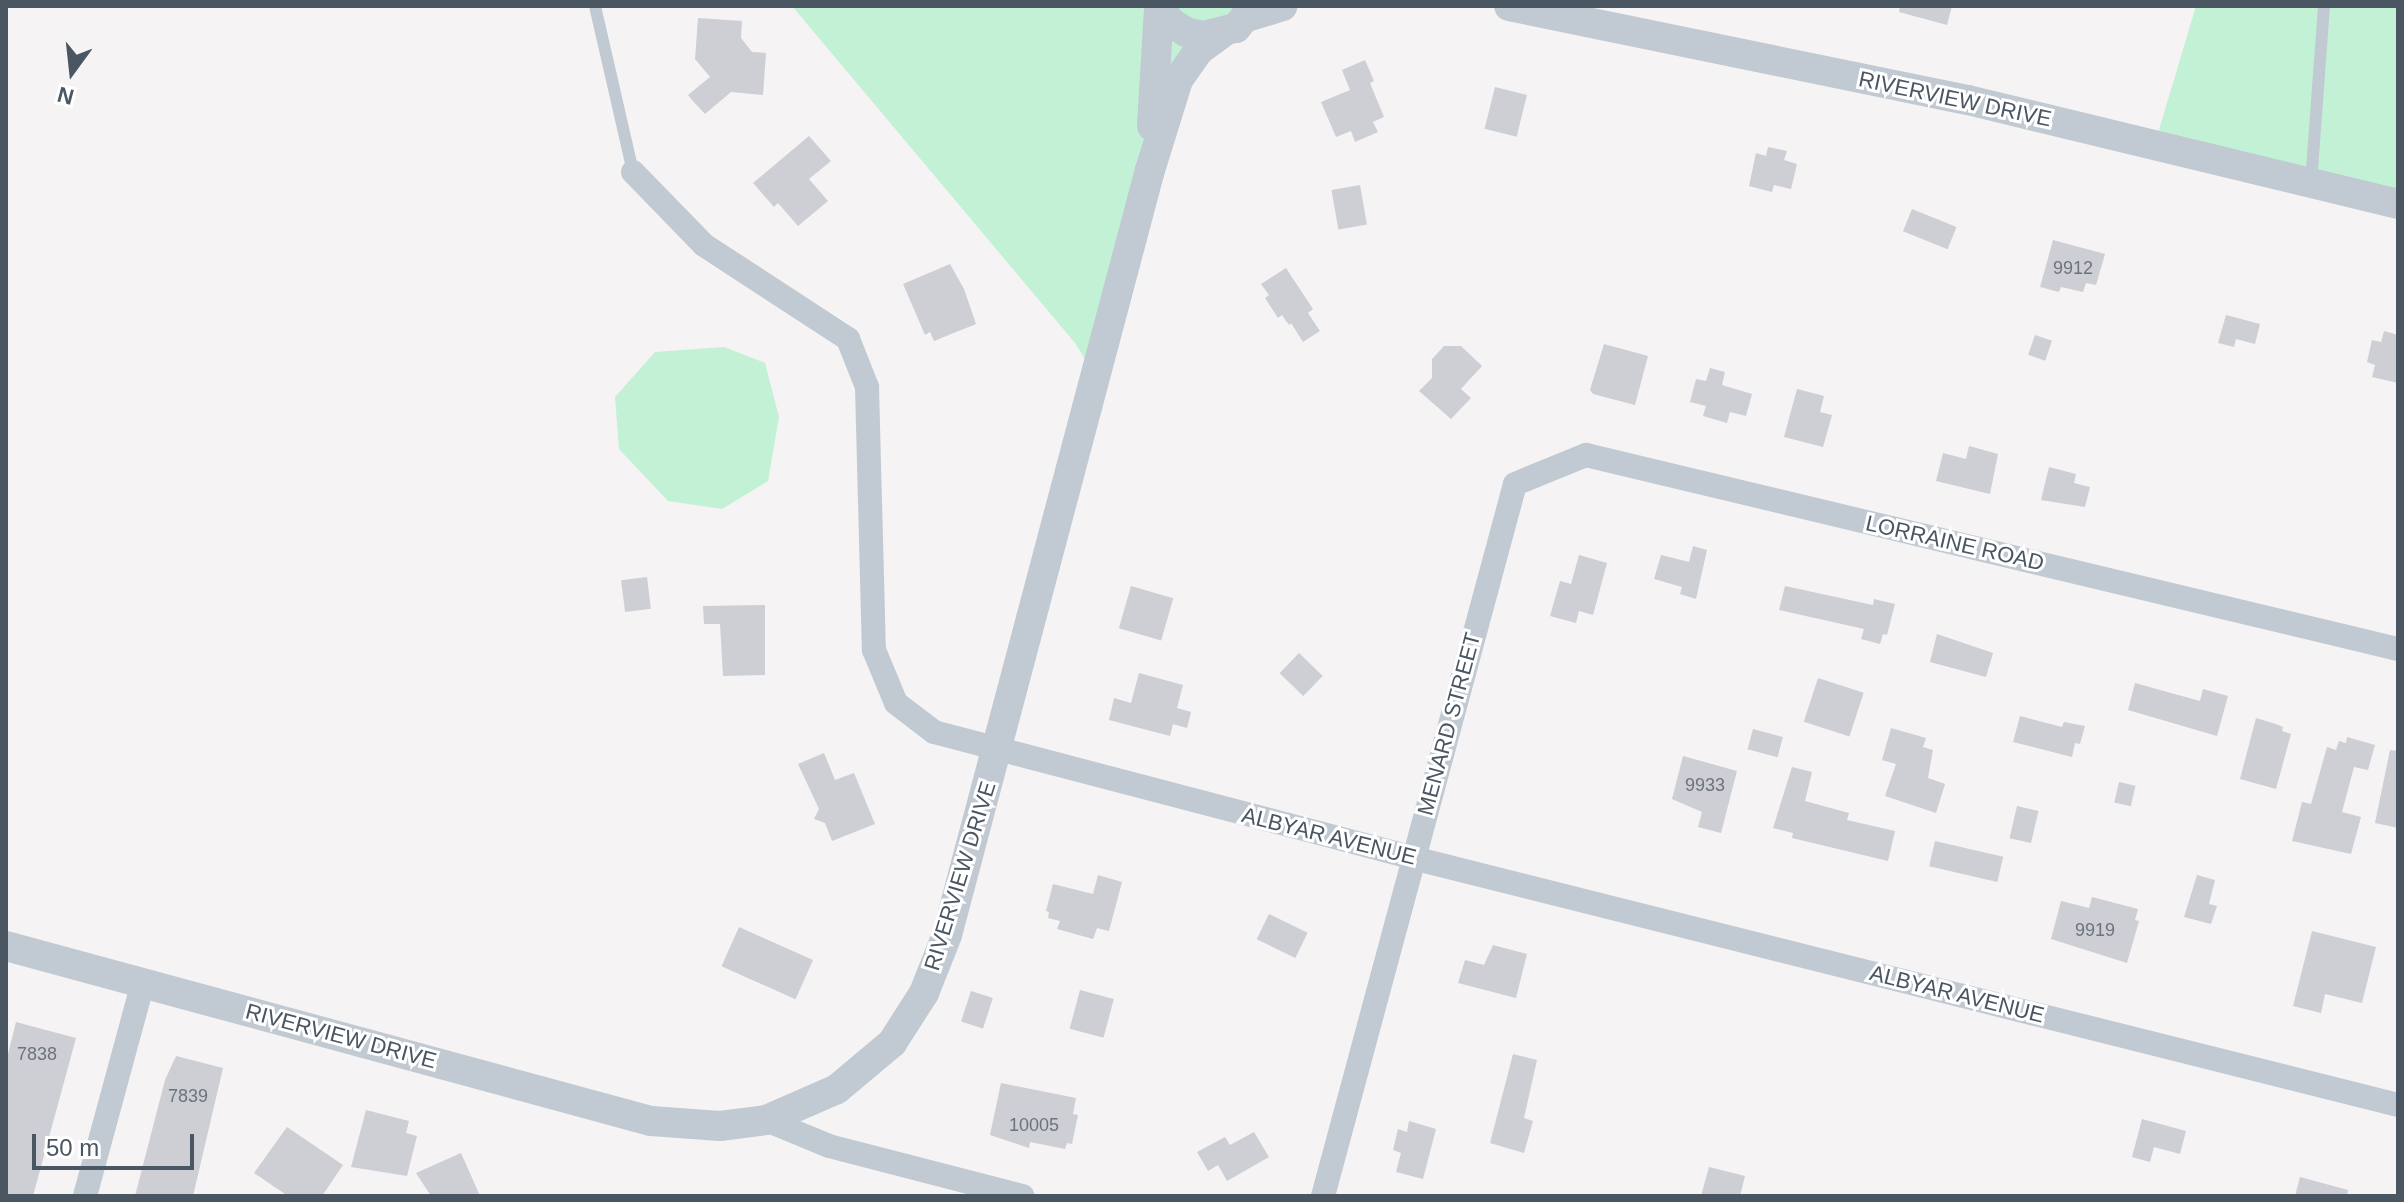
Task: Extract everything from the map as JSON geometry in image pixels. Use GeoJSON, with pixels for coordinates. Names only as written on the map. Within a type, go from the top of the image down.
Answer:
{"type":"FeatureCollection","features":[{"type":"Feature","properties":{"kind":"street","name":"RIVERVIEW DRIVE"},"geometry":{"type":"LineString","coordinates":[[6,946],[651,1121],[720,1126],[766,1120],[837,1089],[892,1043],[924,993],[947,935],[1150,170],[1178,80],[1199,50],[1250,12],[1282,6]]}},
{"type":"Feature","properties":{"kind":"street","name":"RIVERVIEW DRIVE"},"geometry":{"type":"LineString","coordinates":[[1509,6],[1968,100],[2398,204]]}},
{"type":"Feature","properties":{"kind":"street","name":"RIVERVIEW DRIVE"},"geometry":{"type":"LineString","coordinates":[[1159,7],[1170,22],[1186,32],[1203,36],[1221,34]]}},
{"type":"Feature","properties":{"kind":"street","name":"RIVERVIEW DRIVE"},"geometry":{"type":"LineString","coordinates":[[1150,170],[1159,7]]}},
{"type":"Feature","properties":{"kind":"street","name":"ALBYAR AVENUE"},"geometry":{"type":"LineString","coordinates":[[633,172],[704,245],[848,339],[867,387],[874,650],[896,703],[934,732],[1413,858],[2398,1105]]}},
{"type":"Feature","properties":{"kind":"street","name":"LORRAINE ROAD"},"geometry":{"type":"LineString","coordinates":[[1515,484],[1586,455],[2398,649]]}},
{"type":"Feature","properties":{"kind":"street","name":"MENARD STREET"},"geometry":{"type":"LineString","coordinates":[[1323,1196],[1515,484]]}},
{"type":"Feature","properties":{"kind":"street"},"geometry":{"type":"LineString","coordinates":[[85,1196],[143,982]]}},
{"type":"Feature","properties":{"kind":"street"},"geometry":{"type":"LineString","coordinates":[[766,1120],[829,1146],[1023,1196]]}},
{"type":"Feature","properties":{"kind":"lane"},"geometry":{"type":"LineString","coordinates":[[595,6],[633,172]]}},
{"type":"Feature","properties":{"kind":"lane"},"geometry":{"type":"LineString","coordinates":[[2311,183],[2324,6]]}},
{"type":"Feature","properties":{"kind":"green space"},"geometry":{"type":"Polygon","coordinates":[[[792,6],[1282,6],[1199,50],[1094,374],[1075,343],[792,6]]]}},
{"type":"Feature","properties":{"kind":"green space"},"geometry":{"type":"Polygon","coordinates":[[[2196,6],[2398,6],[2398,191],[2158,133],[2196,6]]]}},
{"type":"Feature","properties":{"kind":"green space"},"geometry":{"type":"Polygon","coordinates":[[[724,347],[765,363],[779,417],[768,481],[722,509],[668,501],[619,449],[615,397],[655,352],[724,347]]]}},
{"type":"Feature","properties":{"kind":"building"},"geometry":{"type":"Polygon","coordinates":[[[1900,6],[1952,6],[1947,25],[1899,12],[1900,6]]]}},
{"type":"Feature","properties":{"kind":"building"},"geometry":{"type":"Polygon","coordinates":[[[698,18],[742,21],[741,38],[752,52],[766,53],[763,95],[731,92],[705,114],[692,100],[688,95],[710,77],[695,59],[698,18]]]}},
{"type":"Feature","properties":{"kind":"building"},"geometry":{"type":"Polygon","coordinates":[[[1365,60],[1374,81],[1370,83],[1384,117],[1373,122],[1378,132],[1355,142],[1351,131],[1336,137],[1321,102],[1350,90],[1342,70],[1365,60]]]}},
{"type":"Feature","properties":{"kind":"building"},"geometry":{"type":"Polygon","coordinates":[[[1495,87],[1527,95],[1517,137],[1485,129],[1495,87]]]}},
{"type":"Feature","properties":{"kind":"building"},"geometry":{"type":"Polygon","coordinates":[[[809,136],[831,161],[809,179],[828,201],[798,226],[778,203],[774,207],[753,183],[809,136]]]}},
{"type":"Feature","properties":{"kind":"building"},"geometry":{"type":"Polygon","coordinates":[[[1768,147],[1787,151],[1784,160],[1797,164],[1791,189],[1774,185],[1772,192],[1749,186],[1756,153],[1766,156],[1768,147]]]}},
{"type":"Feature","properties":{"kind":"building"},"geometry":{"type":"Polygon","coordinates":[[[1360,185],[1367,224],[1338,229],[1331,190],[1360,185]]]}},
{"type":"Feature","properties":{"kind":"building"},"geometry":{"type":"Polygon","coordinates":[[[1912,209],[1957,227],[1948,249],[1903,231],[1912,209]]]}},
{"type":"Feature","properties":{"kind":"building"},"geometry":{"type":"Polygon","coordinates":[[[2053,240],[2105,254],[2096,285],[2086,283],[2083,292],[2061,287],[2059,292],[2040,287],[2053,240]]]}},
{"type":"Feature","properties":{"kind":"building"},"geometry":{"type":"Polygon","coordinates":[[[950,264],[964,289],[976,324],[934,341],[930,332],[925,335],[903,284],[950,264]]]}},
{"type":"Feature","properties":{"kind":"building"},"geometry":{"type":"Polygon","coordinates":[[[1286,268],[1313,309],[1308,313],[1320,331],[1303,342],[1291,323],[1289,325],[1282,315],[1278,318],[1265,298],[1269,295],[1261,284],[1286,268]]]}},
{"type":"Feature","properties":{"kind":"building"},"geometry":{"type":"Polygon","coordinates":[[[2226,315],[2260,324],[2255,344],[2236,339],[2234,347],[2218,343],[2226,315]]]}},
{"type":"Feature","properties":{"kind":"building"},"geometry":{"type":"Polygon","coordinates":[[[2384,331],[2398,335],[2398,383],[2372,377],[2375,365],[2367,362],[2372,340],[2381,342],[2384,331]]]}},
{"type":"Feature","properties":{"kind":"building"},"geometry":{"type":"Polygon","coordinates":[[[2035,335],[2052,341],[2045,361],[2028,355],[2035,335]]]}},
{"type":"Feature","properties":{"kind":"building"},"geometry":{"type":"Polygon","coordinates":[[[1604,344],[1648,356],[1635,405],[1593,394],[1590,390],[1604,344]]]}},
{"type":"Feature","properties":{"kind":"building"},"geometry":{"type":"Polygon","coordinates":[[[1444,346],[1461,346],[1482,366],[1461,389],[1471,398],[1451,419],[1419,391],[1432,378],[1432,359],[1444,346]]]}},
{"type":"Feature","properties":{"kind":"building"},"geometry":{"type":"Polygon","coordinates":[[[1710,368],[1725,372],[1722,385],[1752,394],[1746,416],[1730,412],[1727,423],[1703,416],[1706,406],[1690,402],[1696,379],[1706,381],[1710,368]]]}},
{"type":"Feature","properties":{"kind":"building"},"geometry":{"type":"Polygon","coordinates":[[[1797,389],[1824,396],[1820,412],[1832,415],[1823,447],[1784,437],[1797,389]]]}},
{"type":"Feature","properties":{"kind":"building"},"geometry":{"type":"Polygon","coordinates":[[[1969,446],[1998,454],[1990,494],[1936,481],[1943,453],[1966,459],[1969,446]]]}},
{"type":"Feature","properties":{"kind":"building"},"geometry":{"type":"Polygon","coordinates":[[[2049,467],[2076,474],[2074,483],[2090,487],[2085,507],[2041,500],[2049,467]]]}},
{"type":"Feature","properties":{"kind":"building"},"geometry":{"type":"Polygon","coordinates":[[[1693,546],[1707,550],[1696,599],[1680,594],[1682,587],[1654,579],[1661,555],[1689,562],[1693,546]]]}},
{"type":"Feature","properties":{"kind":"building"},"geometry":{"type":"Polygon","coordinates":[[[1579,555],[1607,563],[1593,615],[1579,611],[1576,623],[1550,616],[1560,581],[1571,584],[1579,555]]]}},
{"type":"Feature","properties":{"kind":"building"},"geometry":{"type":"Polygon","coordinates":[[[647,577],[651,609],[625,612],[621,580],[647,577]]]}},
{"type":"Feature","properties":{"kind":"building"},"geometry":{"type":"Polygon","coordinates":[[[1131,586],[1173,598],[1161,640],[1119,628],[1131,586]]]}},
{"type":"Feature","properties":{"kind":"building"},"geometry":{"type":"Polygon","coordinates":[[[1785,586],[1873,605],[1874,599],[1895,604],[1887,635],[1883,634],[1880,644],[1861,639],[1864,629],[1779,610],[1785,586]]]}},
{"type":"Feature","properties":{"kind":"building"},"geometry":{"type":"Polygon","coordinates":[[[765,605],[765,675],[723,676],[720,624],[704,624],[703,606],[765,605]]]}},
{"type":"Feature","properties":{"kind":"building"},"geometry":{"type":"Polygon","coordinates":[[[1937,634],[1993,653],[1986,677],[1930,662],[1937,634]]]}},
{"type":"Feature","properties":{"kind":"building"},"geometry":{"type":"Polygon","coordinates":[[[1299,653],[1323,676],[1303,696],[1280,673],[1299,653]]]}},
{"type":"Feature","properties":{"kind":"building"},"geometry":{"type":"Polygon","coordinates":[[[1139,673],[1183,685],[1177,708],[1191,712],[1187,728],[1173,724],[1170,736],[1109,720],[1114,698],[1131,703],[1139,673]]]}},
{"type":"Feature","properties":{"kind":"building"},"geometry":{"type":"Polygon","coordinates":[[[1818,678],[1864,693],[1849,737],[1804,722],[1818,678]]]}},
{"type":"Feature","properties":{"kind":"building"},"geometry":{"type":"Polygon","coordinates":[[[2135,683],[2200,701],[2203,689],[2228,696],[2217,736],[2128,710],[2135,683]]]}},
{"type":"Feature","properties":{"kind":"building"},"geometry":{"type":"Polygon","coordinates":[[[2020,716],[2062,727],[2064,722],[2085,726],[2080,744],[2075,743],[2072,757],[2013,742],[2020,716]]]}},
{"type":"Feature","properties":{"kind":"building"},"geometry":{"type":"Polygon","coordinates":[[[2256,718],[2283,727],[2282,731],[2291,734],[2276,789],[2240,779],[2256,718]]]}},
{"type":"Feature","properties":{"kind":"building"},"geometry":{"type":"Polygon","coordinates":[[[1891,728],[1926,738],[1923,747],[1933,750],[1928,778],[1945,784],[1936,813],[1885,796],[1896,764],[1882,760],[1891,728]]]}},
{"type":"Feature","properties":{"kind":"building"},"geometry":{"type":"Polygon","coordinates":[[[1753,729],[1783,737],[1778,757],[1748,749],[1753,729]]]}},
{"type":"Feature","properties":{"kind":"building"},"geometry":{"type":"Polygon","coordinates":[[[2347,737],[2375,745],[2368,770],[2354,767],[2342,812],[2361,817],[2351,854],[2292,841],[2302,802],[2311,804],[2327,747],[2336,750],[2339,741],[2346,743],[2347,737]]]}},
{"type":"Feature","properties":{"kind":"building"},"geometry":{"type":"Polygon","coordinates":[[[2390,750],[2398,751],[2398,828],[2375,823],[2390,750]]]}},
{"type":"Feature","properties":{"kind":"building"},"geometry":{"type":"Polygon","coordinates":[[[824,753],[835,780],[854,773],[875,824],[832,841],[825,823],[814,819],[819,809],[798,764],[824,753]]]}},
{"type":"Feature","properties":{"kind":"building"},"geometry":{"type":"Polygon","coordinates":[[[1683,756],[1737,771],[1721,833],[1698,827],[1702,812],[1672,799],[1683,756]]]}},
{"type":"Feature","properties":{"kind":"building"},"geometry":{"type":"Polygon","coordinates":[[[1792,767],[1812,772],[1805,801],[1849,813],[1847,820],[1895,831],[1888,861],[1792,838],[1793,833],[1773,828],[1792,767]]]}},
{"type":"Feature","properties":{"kind":"building"},"geometry":{"type":"Polygon","coordinates":[[[2119,782],[2136,786],[2131,806],[2114,802],[2119,782]]]}},
{"type":"Feature","properties":{"kind":"building"},"geometry":{"type":"Polygon","coordinates":[[[2017,806],[2038,811],[2031,843],[2010,838],[2017,806]]]}},
{"type":"Feature","properties":{"kind":"building"},"geometry":{"type":"Polygon","coordinates":[[[1935,841],[2003,857],[1997,882],[1929,866],[1935,841]]]}},
{"type":"Feature","properties":{"kind":"building"},"geometry":{"type":"Polygon","coordinates":[[[1098,875],[1122,882],[1109,931],[1097,928],[1093,939],[1057,929],[1060,921],[1048,918],[1049,912],[1046,911],[1053,884],[1093,894],[1098,875]]]}},
{"type":"Feature","properties":{"kind":"building"},"geometry":{"type":"Polygon","coordinates":[[[2197,875],[2215,880],[2209,904],[2217,906],[2211,924],[2184,917],[2197,875]]]}},
{"type":"Feature","properties":{"kind":"building"},"geometry":{"type":"Polygon","coordinates":[[[2092,897],[2138,909],[2135,920],[2139,921],[2127,963],[2051,939],[2061,901],[2089,908],[2092,897]]]}},
{"type":"Feature","properties":{"kind":"building"},"geometry":{"type":"Polygon","coordinates":[[[1269,914],[1308,933],[1295,958],[1257,939],[1269,914]]]}},
{"type":"Feature","properties":{"kind":"building"},"geometry":{"type":"Polygon","coordinates":[[[739,927],[813,960],[796,999],[722,966],[739,927]]]}},
{"type":"Feature","properties":{"kind":"building"},"geometry":{"type":"Polygon","coordinates":[[[2312,931],[2376,947],[2362,1003],[2325,994],[2321,1013],[2293,1006],[2312,931]]]}},
{"type":"Feature","properties":{"kind":"building"},"geometry":{"type":"Polygon","coordinates":[[[1493,945],[1527,954],[1516,998],[1458,983],[1465,960],[1484,965],[1493,945]]]}},
{"type":"Feature","properties":{"kind":"building"},"geometry":{"type":"Polygon","coordinates":[[[1080,990],[1114,999],[1103,1038],[1070,1029],[1080,990]]]}},
{"type":"Feature","properties":{"kind":"building"},"geometry":{"type":"Polygon","coordinates":[[[971,991],[993,998],[983,1029],[961,1021],[971,991]]]}},
{"type":"Feature","properties":{"kind":"building"},"geometry":{"type":"Polygon","coordinates":[[[16,1022],[76,1038],[33,1196],[6,1196],[6,1062],[16,1022]]]}},
{"type":"Feature","properties":{"kind":"building"},"geometry":{"type":"Polygon","coordinates":[[[1513,1054],[1537,1060],[1524,1118],[1533,1121],[1524,1153],[1490,1143],[1513,1054]]]}},
{"type":"Feature","properties":{"kind":"building"},"geometry":{"type":"Polygon","coordinates":[[[176,1056],[223,1068],[193,1196],[135,1196],[165,1080],[176,1056]]]}},
{"type":"Feature","properties":{"kind":"building"},"geometry":{"type":"Polygon","coordinates":[[[1001,1083],[1076,1098],[1073,1114],[1078,1115],[1072,1144],[1067,1143],[1065,1149],[1030,1142],[1029,1148],[990,1135],[1001,1083]]]}},
{"type":"Feature","properties":{"kind":"building"},"geometry":{"type":"Polygon","coordinates":[[[366,1110],[409,1121],[406,1133],[417,1136],[407,1176],[351,1167],[366,1110]]]}},
{"type":"Feature","properties":{"kind":"building"},"geometry":{"type":"Polygon","coordinates":[[[2142,1119],[2186,1131],[2180,1154],[2154,1147],[2150,1162],[2132,1157],[2142,1119]]]}},
{"type":"Feature","properties":{"kind":"building"},"geometry":{"type":"Polygon","coordinates":[[[1409,1121],[1436,1129],[1423,1179],[1396,1172],[1401,1153],[1393,1150],[1398,1129],[1407,1132],[1409,1121]]]}},
{"type":"Feature","properties":{"kind":"building"},"geometry":{"type":"Polygon","coordinates":[[[287,1127],[343,1165],[322,1196],[288,1196],[254,1173],[287,1127]]]}},
{"type":"Feature","properties":{"kind":"building"},"geometry":{"type":"Polygon","coordinates":[[[1254,1132],[1269,1157],[1227,1181],[1218,1165],[1208,1171],[1197,1152],[1225,1137],[1230,1145],[1254,1132]]]}},
{"type":"Feature","properties":{"kind":"building"},"geometry":{"type":"Polygon","coordinates":[[[461,1153],[480,1196],[431,1196],[416,1173],[461,1153]]]}},
{"type":"Feature","properties":{"kind":"building"},"geometry":{"type":"Polygon","coordinates":[[[1709,1167],[1745,1176],[1740,1196],[1701,1196],[1709,1167]]]}},
{"type":"Feature","properties":{"kind":"building"},"geometry":{"type":"Polygon","coordinates":[[[2300,1177],[2348,1190],[2347,1196],[2295,1196],[2300,1177]]]}}]}
